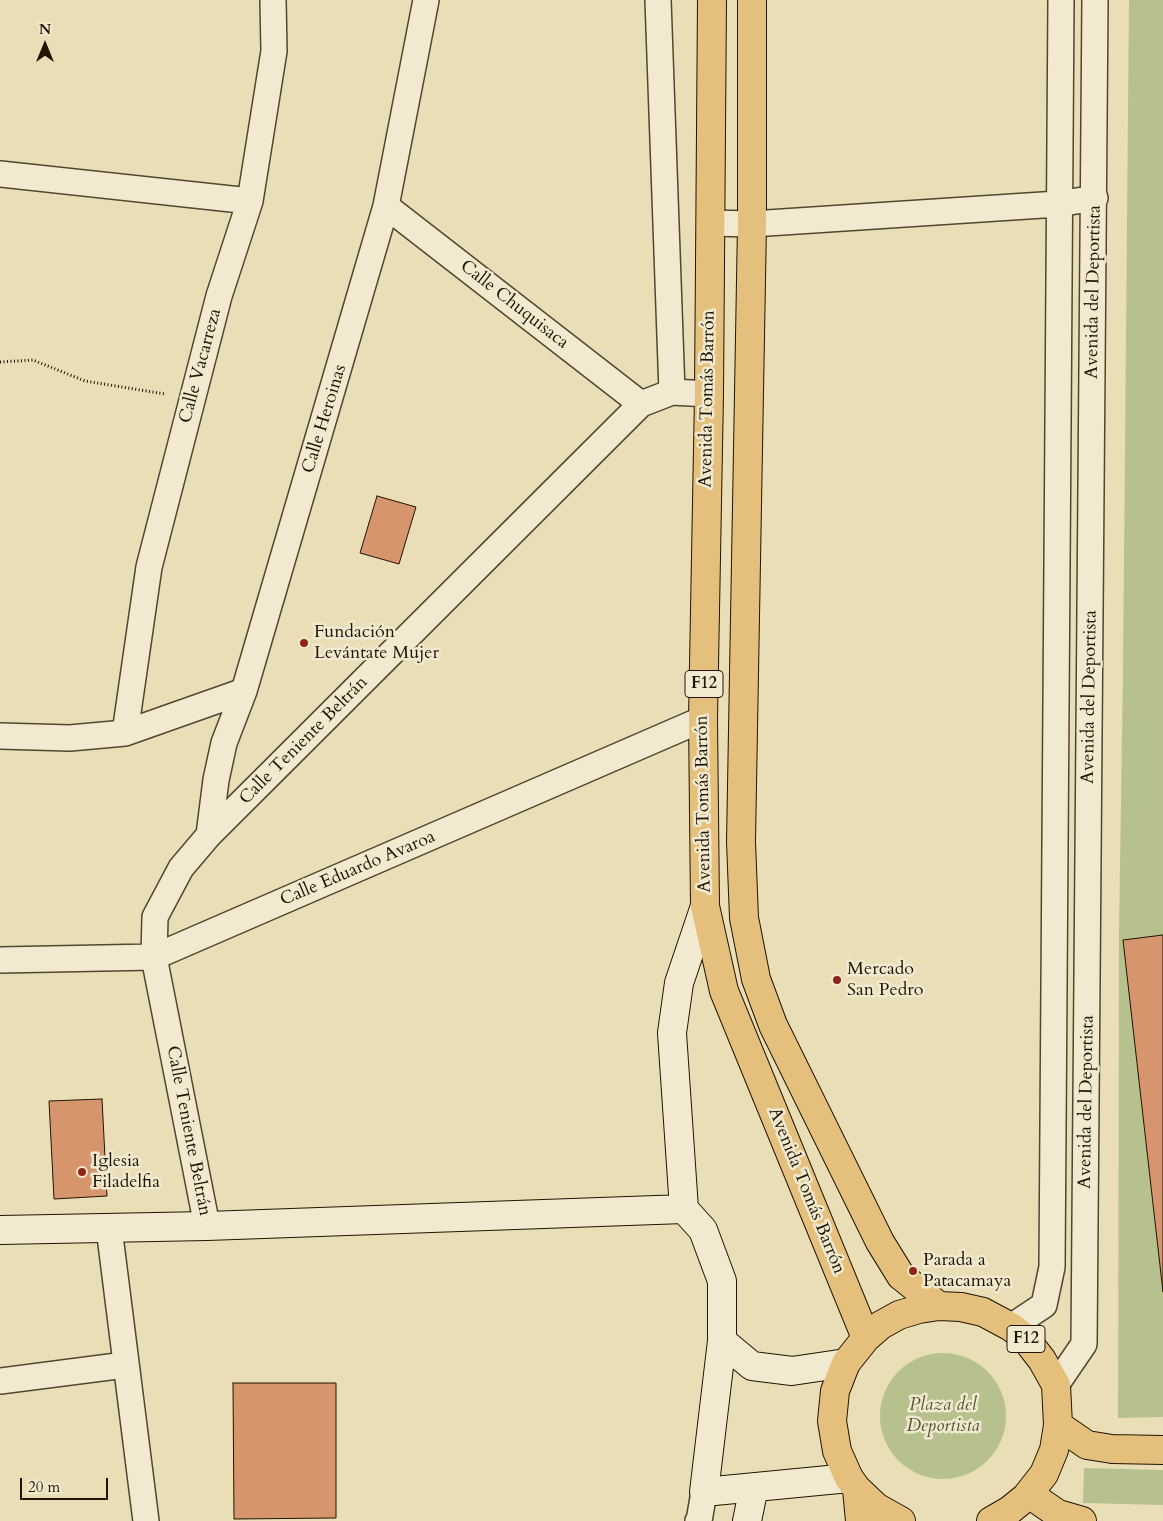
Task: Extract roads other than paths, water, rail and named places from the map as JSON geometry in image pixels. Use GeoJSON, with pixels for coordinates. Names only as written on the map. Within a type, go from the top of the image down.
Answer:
{"type":"FeatureCollection","features":[{"type":"Feature","properties":{"kind":"main road","name":"Avenida Tomás Barrón"},"geometry":{"type":"LineString","coordinates":[[712,0],[709,394],[703,719],[705,906],[724,991],[866,1338]]}},
{"type":"Feature","properties":{"kind":"main road","name":"Avenida Tomás Barrón"},"geometry":{"type":"LineString","coordinates":[[752,0],[752,224],[741,842],[744,918],[756,979],[772,1025],[880,1242],[901,1276],[939,1306]]}},
{"type":"Feature","properties":{"kind":"main road","name":"F12"},"geometry":{"type":"LineString","coordinates":[[864,1503],[837,1451],[832,1421],[835,1392],[846,1363],[866,1338],[881,1325],[900,1315],[919,1309],[939,1306],[961,1307],[983,1312],[1011,1327],[1025,1338],[1056,1385],[1058,1425],[1054,1450],[1044,1474],[1027,1496],[1010,1510],[991,1521]]}},
{"type":"Feature","properties":{"kind":"main road"},"geometry":{"type":"LineString","coordinates":[[1058,1425],[1087,1445],[1112,1449],[1163,1450]]}},
{"type":"Feature","properties":{"kind":"main road"},"geometry":{"type":"LineString","coordinates":[[1027,1496],[1058,1514],[1082,1521]]}},
{"type":"Feature","properties":{"kind":"main road"},"geometry":{"type":"LineString","coordinates":[[864,1503],[901,1521]]}},
{"type":"Feature","properties":{"kind":"street","name":"Calle Vacarreza"},"geometry":{"type":"LineString","coordinates":[[126,733],[149,567],[219,296],[250,200],[274,51],[274,0]]}},
{"type":"Feature","properties":{"kind":"street","name":"Calle Heroinas"},"geometry":{"type":"LineString","coordinates":[[209,835],[216,780],[224,742],[244,691],[386,206],[426,0]]}},
{"type":"Feature","properties":{"kind":"street"},"geometry":{"type":"LineString","coordinates":[[658,0],[672,392]]}},
{"type":"Feature","properties":{"kind":"street","name":"Avenida del Deportista"},"geometry":{"type":"LineString","coordinates":[[1011,1327],[1044,1304],[1052,1267],[1060,0]]}},
{"type":"Feature","properties":{"kind":"street","name":"Avenida del Deportista"},"geometry":{"type":"LineString","coordinates":[[1056,1385],[1084,1344],[1095,198],[1095,0]]}},
{"type":"Feature","properties":{"kind":"street"},"geometry":{"type":"LineString","coordinates":[[0,174],[250,200]]}},
{"type":"Feature","properties":{"kind":"street"},"geometry":{"type":"LineString","coordinates":[[710,223],[752,224],[1058,204],[1095,198]]}},
{"type":"Feature","properties":{"kind":"street","name":"Calle Chuquisaca"},"geometry":{"type":"LineString","coordinates":[[386,206],[642,404]]}},
{"type":"Feature","properties":{"kind":"street","name":"Calle Teniente Beltrán"},"geometry":{"type":"LineString","coordinates":[[207,1226],[154,957],[155,917],[181,868],[209,835],[642,404],[672,392],[709,394]]}},
{"type":"Feature","properties":{"kind":"street"},"geometry":{"type":"LineString","coordinates":[[0,736],[70,738],[126,733],[244,691]]}},
{"type":"Feature","properties":{"kind":"street","name":"Calle Eduardo Avaroa"},"geometry":{"type":"LineString","coordinates":[[0,960],[154,957],[703,719]]}},
{"type":"Feature","properties":{"kind":"street"},"geometry":{"type":"LineString","coordinates":[[699,1521],[722,1341],[722,1281],[703,1230],[684,1209],[672,1034],[679,983],[705,906]]}},
{"type":"Feature","properties":{"kind":"street"},"geometry":{"type":"LineString","coordinates":[[0,1230],[207,1226],[684,1209]]}},
{"type":"Feature","properties":{"kind":"street"},"geometry":{"type":"LineString","coordinates":[[109,1228],[146,1521]]}},
{"type":"Feature","properties":{"kind":"street"},"geometry":{"type":"LineString","coordinates":[[722,1341],[752,1366],[792,1371],[846,1363]]}},
{"type":"Feature","properties":{"kind":"street"},"geometry":{"type":"LineString","coordinates":[[0,1381],[126,1365]]}},
{"type":"Feature","properties":{"kind":"street"},"geometry":{"type":"LineString","coordinates":[[704,1492],[754,1487],[864,1503]]}},
{"type":"Feature","properties":{"kind":"street"},"geometry":{"type":"LineString","coordinates":[[747,1521],[754,1487]]}},
{"type":"Feature","properties":{"kind":"street"},"geometry":{"type":"LineString","coordinates":[[1027,1496],[1048,1521]]}},
{"type":"Feature","properties":{"kind":"place","name":"Fundación Levántate Mujer"},"geometry":{"type":"Point","coordinates":[304,643]}},
{"type":"Feature","properties":{"kind":"place","name":"Mercado San Pedro"},"geometry":{"type":"Point","coordinates":[837,980]}},
{"type":"Feature","properties":{"kind":"place","name":"Iglesia Filadelfia"},"geometry":{"type":"Point","coordinates":[82,1172]}},
{"type":"Feature","properties":{"kind":"place","name":"Parada a Patacamaya"},"geometry":{"type":"Point","coordinates":[913,1271]}},
{"type":"Feature","properties":{"kind":"park label","name":"Plaza del Deportista"},"geometry":{"type":"Point","coordinates":[943,1416]}}]}
